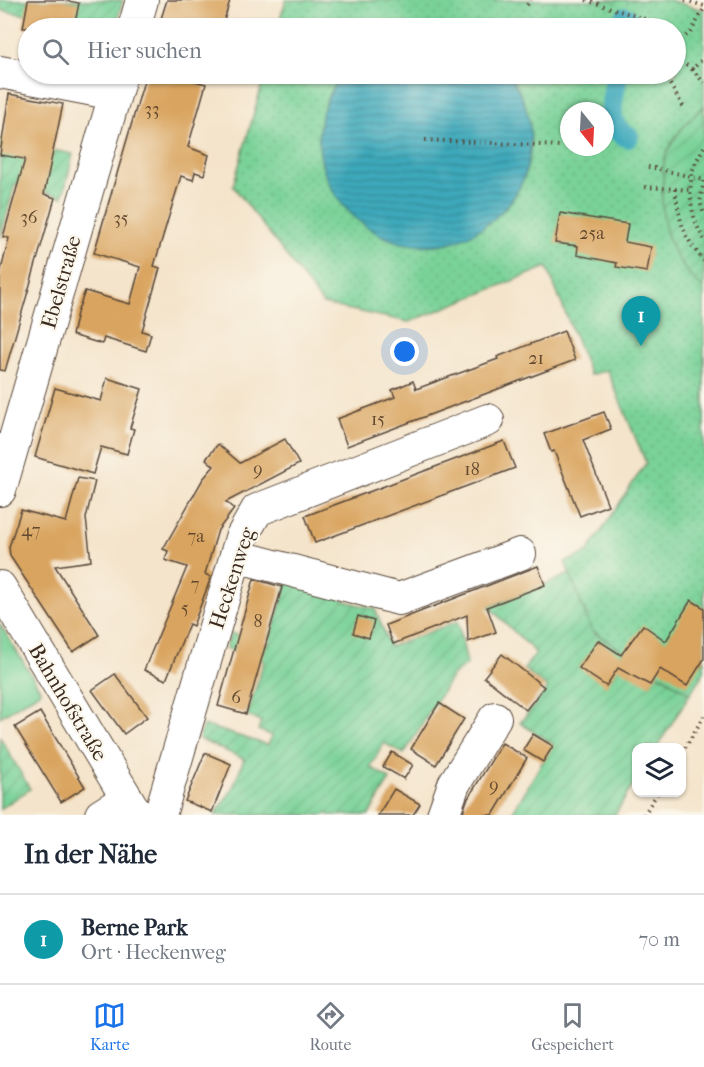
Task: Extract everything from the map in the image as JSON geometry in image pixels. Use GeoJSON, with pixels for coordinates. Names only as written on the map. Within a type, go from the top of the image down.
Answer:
{"type":"FeatureCollection","features":[{"type":"Feature","properties":{"kind":"street"},"geometry":{"type":"LineString","coordinates":[[137,18],[142,0]]}},
{"type":"Feature","properties":{"kind":"street"},"geometry":{"type":"LineString","coordinates":[[0,72],[18,74]]}},
{"type":"Feature","properties":{"kind":"street","name":"Ebelstraße"},"geometry":{"type":"LineString","coordinates":[[0,490],[12,407],[118,84]]}},
{"type":"Feature","properties":{"kind":"street","name":"Heckenweg"},"geometry":{"type":"LineString","coordinates":[[160,815],[241,538],[258,510],[488,420]]}},
{"type":"Feature","properties":{"kind":"street"},"geometry":{"type":"LineString","coordinates":[[236,556],[399,599],[520,554]]}},
{"type":"Feature","properties":{"kind":"street","name":"Bahnhofstraße"},"geometry":{"type":"LineString","coordinates":[[0,587],[132,807]]}},
{"type":"Feature","properties":{"kind":"street"},"geometry":{"type":"LineString","coordinates":[[443,815],[454,784],[495,718]]}},
{"type":"Feature","properties":{"kind":"street"},"geometry":{"type":"LineString","coordinates":[[101,815],[132,807]]}},
{"type":"Feature","properties":{"kind":"path"},"geometry":{"type":"LineString","coordinates":[[527,5],[531,0]]}},
{"type":"Feature","properties":{"kind":"path"},"geometry":{"type":"LineString","coordinates":[[586,0],[642,18]]}},
{"type":"Feature","properties":{"kind":"path"},"geometry":{"type":"LineString","coordinates":[[685,0],[704,6]]}},
{"type":"Feature","properties":{"kind":"path"},"geometry":{"type":"LineString","coordinates":[[686,35],[691,32],[703,10],[704,12]]}},
{"type":"Feature","properties":{"kind":"path"},"geometry":{"type":"LineString","coordinates":[[692,69],[704,58]]}},
{"type":"Feature","properties":{"kind":"path"},"geometry":{"type":"LineString","coordinates":[[686,65],[704,83]]}},
{"type":"Feature","properties":{"kind":"path"},"geometry":{"type":"LineString","coordinates":[[670,84],[684,108]]}},
{"type":"Feature","properties":{"kind":"path"},"geometry":{"type":"LineString","coordinates":[[425,140],[560,146]]}},
{"type":"Feature","properties":{"kind":"path"},"geometry":{"type":"LineString","coordinates":[[704,147],[692,172],[691,190],[691,202],[698,230],[704,239]]}},
{"type":"Feature","properties":{"kind":"path"},"geometry":{"type":"LineString","coordinates":[[648,167],[704,180],[700,202],[704,214]]}},
{"type":"Feature","properties":{"kind":"path"},"geometry":{"type":"LineString","coordinates":[[645,187],[691,190]]}},
{"type":"Feature","properties":{"kind":"path"},"geometry":{"type":"LineString","coordinates":[[675,189],[680,224],[690,245],[704,261]]}},
{"type":"Feature","properties":{"kind":"path"},"geometry":{"type":"LineString","coordinates":[[686,745],[704,716]]}},
{"type":"Feature","properties":{"kind":"path"},"geometry":{"type":"LineString","coordinates":[[644,815],[655,797]]}},
{"type":"Feature","properties":{"kind":"green space"},"geometry":{"type":"Polygon","coordinates":[[[0,0],[123,0],[118,18],[44,18],[0,10],[0,0]]]}},
{"type":"Feature","properties":{"kind":"green space"},"geometry":{"type":"Polygon","coordinates":[[[286,0],[669,0],[704,10],[704,672],[690,694],[592,631],[565,562],[587,553],[646,463],[607,370],[590,375],[547,267],[409,322],[323,304],[233,186],[262,84],[686,84],[686,18],[280,18],[286,0]]]}},
{"type":"Feature","properties":{"kind":"green space"},"geometry":{"type":"Polygon","coordinates":[[[704,106],[704,289],[675,254],[665,226],[662,196],[665,158],[671,144],[704,106]]]}},
{"type":"Feature","properties":{"kind":"green space"},"geometry":{"type":"Polygon","coordinates":[[[0,140],[73,154],[63,197],[15,184],[0,239],[0,140]]]}},
{"type":"Feature","properties":{"kind":"green space"},"geometry":{"type":"Polygon","coordinates":[[[570,574],[592,631],[690,694],[659,743],[632,743],[632,787],[615,815],[511,815],[553,744],[520,723],[548,688],[524,669],[536,653],[489,607],[570,574]]]}},
{"type":"Feature","properties":{"kind":"green space"},"geometry":{"type":"Polygon","coordinates":[[[289,577],[349,602],[375,609],[390,647],[458,621],[467,664],[451,677],[404,754],[384,743],[370,767],[390,779],[369,815],[330,815],[326,813],[325,815],[215,815],[232,790],[244,759],[199,739],[203,725],[268,745],[272,736],[258,730],[261,721],[247,716],[264,661],[226,648],[230,633],[268,645],[289,577]]]}},
{"type":"Feature","properties":{"kind":"green space"},"geometry":{"type":"Polygon","coordinates":[[[0,624],[41,691],[0,717],[0,624]]]}},
{"type":"Feature","properties":{"kind":"green space"},"geometry":{"type":"Polygon","coordinates":[[[0,737],[30,789],[0,809],[0,737]]]}},
{"type":"Feature","properties":{"kind":"water"},"geometry":{"type":"Polygon","coordinates":[[[337,84],[515,84],[525,105],[530,128],[530,152],[526,172],[510,202],[499,214],[455,241],[418,245],[382,236],[352,215],[331,186],[320,151],[322,113],[337,84]]]}},
{"type":"Feature","properties":{"kind":"building"},"geometry":{"type":"Polygon","coordinates":[[[28,0],[63,0],[79,3],[76,18],[25,18],[28,0]]]}},
{"type":"Feature","properties":{"kind":"building"},"geometry":{"type":"Polygon","coordinates":[[[167,0],[230,0],[225,18],[161,18],[167,0]]]}},
{"type":"Feature","properties":{"kind":"building"},"geometry":{"type":"Polygon","coordinates":[[[143,84],[206,84],[188,147],[209,155],[204,175],[195,172],[193,180],[181,176],[154,266],[160,268],[142,331],[151,334],[146,351],[104,338],[102,344],[72,335],[85,291],[130,304],[140,267],[94,253],[143,84]]]}},
{"type":"Feature","properties":{"kind":"building"},"geometry":{"type":"Polygon","coordinates":[[[9,94],[63,104],[44,194],[55,198],[5,371],[0,370],[0,274],[9,238],[3,237],[25,159],[0,155],[9,94]]]}},
{"type":"Feature","properties":{"kind":"building"},"geometry":{"type":"Polygon","coordinates":[[[560,213],[628,224],[625,242],[651,247],[647,272],[616,267],[617,263],[577,255],[578,246],[555,243],[560,213]]]}},
{"type":"Feature","properties":{"kind":"building"},"geometry":{"type":"Polygon","coordinates":[[[564,331],[575,360],[347,446],[337,419],[395,397],[392,390],[413,381],[416,389],[498,359],[497,357],[564,331]]]}},
{"type":"Feature","properties":{"kind":"building"},"geometry":{"type":"Polygon","coordinates":[[[107,378],[142,389],[130,428],[134,429],[127,454],[101,447],[93,474],[35,457],[55,388],[101,401],[107,378]]]}},
{"type":"Feature","properties":{"kind":"building"},"geometry":{"type":"Polygon","coordinates":[[[604,412],[611,429],[583,440],[608,505],[580,516],[554,451],[551,452],[544,434],[604,412]]]}},
{"type":"Feature","properties":{"kind":"building"},"geometry":{"type":"Polygon","coordinates":[[[285,439],[299,464],[226,502],[234,509],[218,530],[205,574],[211,577],[193,626],[189,624],[166,680],[144,670],[187,567],[165,560],[168,551],[163,549],[203,479],[214,466],[206,459],[218,444],[240,463],[285,439]]]}},
{"type":"Feature","properties":{"kind":"building"},"geometry":{"type":"Polygon","coordinates":[[[504,441],[515,468],[315,543],[305,516],[504,441]]]}},
{"type":"Feature","properties":{"kind":"building"},"geometry":{"type":"Polygon","coordinates":[[[78,478],[95,481],[86,518],[91,561],[55,566],[99,635],[73,652],[10,556],[9,547],[21,510],[66,522],[78,478]]]}},
{"type":"Feature","properties":{"kind":"building"},"geometry":{"type":"Polygon","coordinates":[[[538,566],[545,585],[487,607],[496,632],[468,642],[467,615],[393,644],[386,625],[538,566]]]}},
{"type":"Feature","properties":{"kind":"building"},"geometry":{"type":"Polygon","coordinates":[[[254,579],[282,587],[246,714],[218,706],[254,579]]]}},
{"type":"Feature","properties":{"kind":"building"},"geometry":{"type":"Polygon","coordinates":[[[691,600],[704,608],[704,659],[687,686],[660,669],[650,685],[618,668],[606,686],[579,668],[598,640],[621,655],[643,625],[666,641],[691,600]]]}},
{"type":"Feature","properties":{"kind":"building"},"geometry":{"type":"Polygon","coordinates":[[[358,616],[374,621],[369,638],[353,633],[358,616]]]}},
{"type":"Feature","properties":{"kind":"building"},"geometry":{"type":"Polygon","coordinates":[[[502,654],[544,687],[526,710],[484,677],[502,654]]]}},
{"type":"Feature","properties":{"kind":"building"},"geometry":{"type":"Polygon","coordinates":[[[115,674],[147,717],[124,734],[92,690],[115,674]]]}},
{"type":"Feature","properties":{"kind":"building"},"geometry":{"type":"Polygon","coordinates":[[[439,703],[464,719],[436,765],[411,749],[439,703]]]}},
{"type":"Feature","properties":{"kind":"building"},"geometry":{"type":"Polygon","coordinates":[[[40,712],[85,787],[61,802],[15,727],[40,712]]]}},
{"type":"Feature","properties":{"kind":"building"},"geometry":{"type":"Polygon","coordinates":[[[533,734],[553,746],[543,762],[523,750],[533,734]]]}},
{"type":"Feature","properties":{"kind":"building"},"geometry":{"type":"Polygon","coordinates":[[[502,743],[527,758],[493,815],[462,815],[467,800],[502,743]]]}},
{"type":"Feature","properties":{"kind":"building"},"geometry":{"type":"Polygon","coordinates":[[[392,752],[413,765],[404,779],[383,767],[392,752]]]}},
{"type":"Feature","properties":{"kind":"building"},"geometry":{"type":"Polygon","coordinates":[[[205,753],[231,764],[212,812],[185,801],[205,753]]]}},
{"type":"Feature","properties":{"kind":"building"},"geometry":{"type":"Polygon","coordinates":[[[394,789],[420,804],[413,815],[378,815],[394,789]]]}},
{"type":"Feature","properties":{"kind":"waterway"},"geometry":{"type":"LineString","coordinates":[[615,84],[612,118],[620,132],[628,137]]}},
{"type":"Feature","properties":{"kind":"place","name":"Berne Park"},"geometry":{"type":"Point","coordinates":[641,346]}}]}
